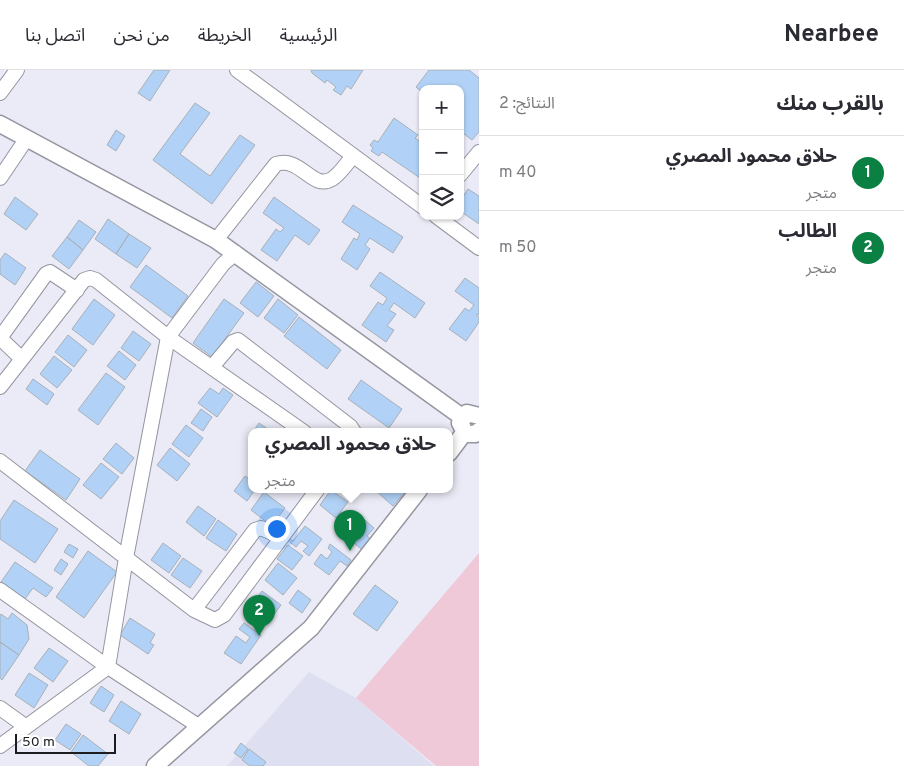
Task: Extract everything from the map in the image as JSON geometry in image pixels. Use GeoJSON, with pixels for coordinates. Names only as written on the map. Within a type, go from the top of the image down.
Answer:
{"type":"FeatureCollection","features":[{"type":"Feature","properties":{"kind":"street"},"geometry":{"type":"LineString","coordinates":[[0,93],[17,70]]}},
{"type":"Feature","properties":{"kind":"street"},"geometry":{"type":"LineString","coordinates":[[237,70],[419,204]]}},
{"type":"Feature","properties":{"kind":"street"},"geometry":{"type":"LineString","coordinates":[[0,124],[216,240],[475,424],[453,449]]}},
{"type":"Feature","properties":{"kind":"street"},"geometry":{"type":"LineString","coordinates":[[0,178],[27,138]]}},
{"type":"Feature","properties":{"kind":"street"},"geometry":{"type":"LineString","coordinates":[[464,170],[479,152]]}},
{"type":"Feature","properties":{"kind":"street"},"geometry":{"type":"LineString","coordinates":[[216,240],[276,164],[284,162],[294,164],[317,181],[326,182],[334,178],[353,156]]}},
{"type":"Feature","properties":{"kind":"street"},"geometry":{"type":"LineString","coordinates":[[441,220],[479,248]]}},
{"type":"Feature","properties":{"kind":"street"},"geometry":{"type":"LineString","coordinates":[[0,746],[108,666],[126,558],[168,336],[224,264],[236,253]]}},
{"type":"Feature","properties":{"kind":"street"},"geometry":{"type":"LineString","coordinates":[[22,359],[0,338],[46,274],[50,272],[55,274],[77,290]]}},
{"type":"Feature","properties":{"kind":"street"},"geometry":{"type":"LineString","coordinates":[[0,387],[84,280],[90,278],[96,280],[168,336],[298,428]]}},
{"type":"Feature","properties":{"kind":"street"},"geometry":{"type":"LineString","coordinates":[[212,367],[233,342],[238,340],[350,428]]}},
{"type":"Feature","properties":{"kind":"street"},"geometry":{"type":"LineString","coordinates":[[0,461],[194,610],[215,620],[220,619],[314,493]]}},
{"type":"Feature","properties":{"kind":"street"},"geometry":{"type":"LineString","coordinates":[[154,766],[311,628],[418,493]]}},
{"type":"Feature","properties":{"kind":"street"},"geometry":{"type":"LineString","coordinates":[[194,610],[255,530],[261,528],[281,537]]}},
{"type":"Feature","properties":{"kind":"street"},"geometry":{"type":"LineString","coordinates":[[0,590],[108,666],[200,727]]}},
{"type":"Feature","properties":{"kind":"street"},"geometry":{"type":"LineString","coordinates":[[0,708],[25,726]]}},
{"type":"Feature","properties":{"kind":"shaded area"},"geometry":{"type":"Polygon","coordinates":[[[479,553],[479,766],[436,766],[356,698],[479,553]]]}},
{"type":"Feature","properties":{"kind":"shaded area"},"geometry":{"type":"Polygon","coordinates":[[[309,672],[356,698],[434,766],[227,766],[309,672]]]}},
{"type":"Feature","properties":{"kind":"building"},"geometry":{"type":"Polygon","coordinates":[[[154,70],[170,70],[150,101],[138,93],[154,70]]]}},
{"type":"Feature","properties":{"kind":"building"},"geometry":{"type":"Polygon","coordinates":[[[311,70],[363,70],[351,89],[347,86],[341,95],[333,90],[336,87],[327,80],[325,83],[312,73],[311,70]]]}},
{"type":"Feature","properties":{"kind":"building"},"geometry":{"type":"Polygon","coordinates":[[[429,70],[469,70],[479,78],[479,132],[472,140],[464,134],[464,85],[419,85],[419,90],[416,87],[429,70]]]}},
{"type":"Feature","properties":{"kind":"building"},"geometry":{"type":"Polygon","coordinates":[[[195,103],[210,113],[180,154],[210,176],[240,135],[255,145],[212,204],[153,160],[195,103]]]}},
{"type":"Feature","properties":{"kind":"building"},"geometry":{"type":"Polygon","coordinates":[[[394,118],[418,135],[415,138],[419,141],[419,177],[382,152],[379,156],[371,151],[373,148],[370,145],[374,140],[378,142],[394,118]]]}},
{"type":"Feature","properties":{"kind":"building"},"geometry":{"type":"Polygon","coordinates":[[[116,130],[125,136],[116,151],[107,145],[116,130]]]}},
{"type":"Feature","properties":{"kind":"building"},"geometry":{"type":"Polygon","coordinates":[[[468,189],[479,196],[479,224],[464,214],[464,195],[468,189]]]}},
{"type":"Feature","properties":{"kind":"building"},"geometry":{"type":"Polygon","coordinates":[[[15,197],[38,214],[26,230],[4,214],[15,197]]]}},
{"type":"Feature","properties":{"kind":"building"},"geometry":{"type":"Polygon","coordinates":[[[274,197],[320,230],[309,245],[295,235],[277,261],[261,250],[276,229],[280,232],[284,228],[263,213],[274,197]]]}},
{"type":"Feature","properties":{"kind":"building"},"geometry":{"type":"Polygon","coordinates":[[[353,205],[403,237],[393,253],[370,238],[365,245],[370,249],[357,270],[341,259],[354,238],[357,240],[360,234],[342,222],[353,205]]]}},
{"type":"Feature","properties":{"kind":"building"},"geometry":{"type":"Polygon","coordinates":[[[108,219],[129,234],[116,254],[95,239],[108,219]]]}},
{"type":"Feature","properties":{"kind":"building"},"geometry":{"type":"Polygon","coordinates":[[[79,220],[96,232],[83,250],[67,237],[79,220]]]}},
{"type":"Feature","properties":{"kind":"building"},"geometry":{"type":"Polygon","coordinates":[[[129,234],[151,248],[137,268],[116,254],[129,234]]]}},
{"type":"Feature","properties":{"kind":"building"},"geometry":{"type":"Polygon","coordinates":[[[67,237],[83,250],[69,269],[52,256],[67,237]]]}},
{"type":"Feature","properties":{"kind":"building"},"geometry":{"type":"Polygon","coordinates":[[[5,253],[26,268],[15,285],[0,274],[0,260],[5,253]]]}},
{"type":"Feature","properties":{"kind":"building"},"geometry":{"type":"Polygon","coordinates":[[[146,265],[188,296],[172,318],[130,287],[146,265]]]}},
{"type":"Feature","properties":{"kind":"building"},"geometry":{"type":"Polygon","coordinates":[[[380,272],[425,303],[415,318],[394,303],[389,310],[396,314],[387,326],[394,330],[386,342],[362,325],[378,302],[383,305],[387,298],[370,286],[380,272]]]}},
{"type":"Feature","properties":{"kind":"building"},"geometry":{"type":"Polygon","coordinates":[[[465,278],[479,288],[479,314],[476,315],[479,317],[479,322],[466,341],[449,329],[465,308],[469,311],[474,305],[455,291],[465,278]]]}},
{"type":"Feature","properties":{"kind":"building"},"geometry":{"type":"Polygon","coordinates":[[[256,282],[274,296],[258,317],[240,303],[256,282]]]}},
{"type":"Feature","properties":{"kind":"building"},"geometry":{"type":"Polygon","coordinates":[[[94,299],[115,315],[93,345],[72,329],[94,299]]]}},
{"type":"Feature","properties":{"kind":"building"},"geometry":{"type":"Polygon","coordinates":[[[224,299],[244,313],[212,357],[193,343],[224,299]]]}},
{"type":"Feature","properties":{"kind":"building"},"geometry":{"type":"Polygon","coordinates":[[[278,299],[298,315],[284,333],[264,318],[278,299]]]}},
{"type":"Feature","properties":{"kind":"building"},"geometry":{"type":"Polygon","coordinates":[[[299,317],[341,350],[327,369],[284,336],[299,317]]]}},
{"type":"Feature","properties":{"kind":"building"},"geometry":{"type":"Polygon","coordinates":[[[133,331],[151,344],[139,361],[121,348],[133,331]]]}},
{"type":"Feature","properties":{"kind":"building"},"geometry":{"type":"Polygon","coordinates":[[[68,335],[87,350],[74,367],[55,352],[68,335]]]}},
{"type":"Feature","properties":{"kind":"building"},"geometry":{"type":"Polygon","coordinates":[[[119,351],[136,365],[125,380],[107,366],[119,351]]]}},
{"type":"Feature","properties":{"kind":"building"},"geometry":{"type":"Polygon","coordinates":[[[54,356],[72,370],[57,388],[40,374],[54,356]]]}},
{"type":"Feature","properties":{"kind":"building"},"geometry":{"type":"Polygon","coordinates":[[[106,373],[125,387],[98,425],[78,410],[106,373]]]}},
{"type":"Feature","properties":{"kind":"building"},"geometry":{"type":"Polygon","coordinates":[[[33,379],[54,394],[47,405],[26,389],[33,379]]]}},
{"type":"Feature","properties":{"kind":"building"},"geometry":{"type":"Polygon","coordinates":[[[361,380],[402,409],[389,428],[348,399],[361,380]]]}},
{"type":"Feature","properties":{"kind":"building"},"geometry":{"type":"Polygon","coordinates":[[[210,388],[219,394],[223,388],[233,395],[217,417],[198,403],[210,388]]]}},
{"type":"Feature","properties":{"kind":"building"},"geometry":{"type":"Polygon","coordinates":[[[201,409],[212,417],[203,431],[191,423],[201,409]]]}},
{"type":"Feature","properties":{"kind":"building"},"geometry":{"type":"Polygon","coordinates":[[[259,423],[266,428],[256,428],[259,423]]]}},
{"type":"Feature","properties":{"kind":"building"},"geometry":{"type":"Polygon","coordinates":[[[186,425],[203,438],[189,457],[172,444],[186,425]]]}},
{"type":"Feature","properties":{"kind":"building"},"geometry":{"type":"Polygon","coordinates":[[[116,443],[134,458],[122,474],[103,459],[116,443]]]}},
{"type":"Feature","properties":{"kind":"building"},"geometry":{"type":"Polygon","coordinates":[[[170,448],[190,464],[177,481],[157,465],[170,448]]]}},
{"type":"Feature","properties":{"kind":"building"},"geometry":{"type":"Polygon","coordinates":[[[40,450],[80,479],[66,500],[25,471],[40,450]]]}},
{"type":"Feature","properties":{"kind":"building"},"geometry":{"type":"Polygon","coordinates":[[[101,463],[119,477],[101,499],[83,485],[101,463]]]}},
{"type":"Feature","properties":{"kind":"building"},"geometry":{"type":"Polygon","coordinates":[[[245,476],[248,478],[248,493],[253,493],[247,501],[234,491],[245,476]]]}},
{"type":"Feature","properties":{"kind":"building"},"geometry":{"type":"Polygon","coordinates":[[[263,493],[285,508],[272,526],[251,510],[263,493]]]}},
{"type":"Feature","properties":{"kind":"building"},"geometry":{"type":"Polygon","coordinates":[[[329,493],[335,493],[348,502],[336,518],[320,505],[329,493]]]}},
{"type":"Feature","properties":{"kind":"building"},"geometry":{"type":"Polygon","coordinates":[[[378,493],[404,493],[393,506],[378,493]]]}},
{"type":"Feature","properties":{"kind":"building"},"geometry":{"type":"Polygon","coordinates":[[[14,500],[58,529],[35,563],[0,539],[0,521],[14,500]]]}},
{"type":"Feature","properties":{"kind":"building"},"geometry":{"type":"Polygon","coordinates":[[[198,506],[216,519],[204,536],[186,522],[198,506]]]}},
{"type":"Feature","properties":{"kind":"building"},"geometry":{"type":"Polygon","coordinates":[[[358,514],[374,528],[367,536],[375,543],[366,553],[342,533],[358,514]]]}},
{"type":"Feature","properties":{"kind":"building"},"geometry":{"type":"Polygon","coordinates":[[[218,520],[237,534],[226,551],[206,538],[218,520]]]}},
{"type":"Feature","properties":{"kind":"building"},"geometry":{"type":"Polygon","coordinates":[[[305,526],[322,539],[309,556],[303,551],[308,546],[301,541],[296,547],[287,540],[289,538],[293,541],[305,526]]]}},
{"type":"Feature","properties":{"kind":"building"},"geometry":{"type":"Polygon","coordinates":[[[163,543],[181,556],[169,573],[151,560],[163,543]]]}},
{"type":"Feature","properties":{"kind":"building"},"geometry":{"type":"Polygon","coordinates":[[[69,544],[78,549],[73,558],[64,552],[69,544]]]}},
{"type":"Feature","properties":{"kind":"building"},"geometry":{"type":"Polygon","coordinates":[[[330,544],[351,560],[347,566],[340,561],[329,575],[314,564],[321,554],[327,559],[332,552],[328,548],[330,544]]]}},
{"type":"Feature","properties":{"kind":"building"},"geometry":{"type":"Polygon","coordinates":[[[288,545],[303,556],[292,570],[277,559],[288,545]]]}},
{"type":"Feature","properties":{"kind":"building"},"geometry":{"type":"Polygon","coordinates":[[[88,551],[117,572],[84,618],[56,597],[88,551]]]}},
{"type":"Feature","properties":{"kind":"building"},"geometry":{"type":"Polygon","coordinates":[[[183,558],[202,571],[190,588],[171,575],[183,558]]]}},
{"type":"Feature","properties":{"kind":"building"},"geometry":{"type":"Polygon","coordinates":[[[61,559],[68,564],[61,575],[54,570],[61,559]]]}},
{"type":"Feature","properties":{"kind":"building"},"geometry":{"type":"Polygon","coordinates":[[[15,562],[53,588],[46,597],[33,588],[25,599],[1,582],[15,562]]]}},
{"type":"Feature","properties":{"kind":"building"},"geometry":{"type":"Polygon","coordinates":[[[278,563],[297,578],[283,595],[265,580],[278,563]]]}},
{"type":"Feature","properties":{"kind":"building"},"geometry":{"type":"Polygon","coordinates":[[[375,585],[398,602],[377,631],[353,614],[375,585]]]}},
{"type":"Feature","properties":{"kind":"building"},"geometry":{"type":"Polygon","coordinates":[[[298,590],[311,600],[302,613],[289,603],[298,590]]]}},
{"type":"Feature","properties":{"kind":"building"},"geometry":{"type":"Polygon","coordinates":[[[262,591],[281,605],[269,621],[250,607],[262,591]]]}},
{"type":"Feature","properties":{"kind":"building"},"geometry":{"type":"Polygon","coordinates":[[[12,613],[27,625],[29,639],[19,655],[0,642],[0,616],[1,614],[8,619],[12,613]]]}},
{"type":"Feature","properties":{"kind":"building"},"geometry":{"type":"Polygon","coordinates":[[[130,618],[155,634],[150,643],[154,645],[148,654],[120,635],[130,618]]]}},
{"type":"Feature","properties":{"kind":"building"},"geometry":{"type":"Polygon","coordinates":[[[244,623],[261,635],[241,664],[224,653],[236,636],[246,643],[250,637],[239,629],[244,623]]]}},
{"type":"Feature","properties":{"kind":"building"},"geometry":{"type":"Polygon","coordinates":[[[0,642],[19,655],[2,680],[0,678],[0,642]]]}},
{"type":"Feature","properties":{"kind":"building"},"geometry":{"type":"Polygon","coordinates":[[[49,648],[68,661],[53,682],[34,668],[49,648]]]}},
{"type":"Feature","properties":{"kind":"building"},"geometry":{"type":"Polygon","coordinates":[[[29,673],[48,685],[34,708],[15,695],[29,673]]]}},
{"type":"Feature","properties":{"kind":"building"},"geometry":{"type":"Polygon","coordinates":[[[101,686],[114,695],[104,712],[90,703],[101,686]]]}},
{"type":"Feature","properties":{"kind":"building"},"geometry":{"type":"Polygon","coordinates":[[[121,701],[141,714],[129,734],[109,721],[121,701]]]}},
{"type":"Feature","properties":{"kind":"building"},"geometry":{"type":"Polygon","coordinates":[[[66,724],[81,734],[70,750],[55,740],[66,724]]]}},
{"type":"Feature","properties":{"kind":"building"},"geometry":{"type":"Polygon","coordinates":[[[83,735],[108,754],[98,766],[89,766],[71,752],[83,735]]]}},
{"type":"Feature","properties":{"kind":"building"},"geometry":{"type":"Polygon","coordinates":[[[241,743],[248,749],[241,758],[234,753],[241,743]]]}},
{"type":"Feature","properties":{"kind":"building"},"geometry":{"type":"Polygon","coordinates":[[[249,749],[266,762],[263,766],[250,766],[242,760],[249,749]]]}},
{"type":"Feature","properties":{"kind":"place","name":"حلاق محمود المصري"},"geometry":{"type":"Point","coordinates":[350,551]}},
{"type":"Feature","properties":{"kind":"place","name":"الطالب"},"geometry":{"type":"Point","coordinates":[259,636]}}]}
